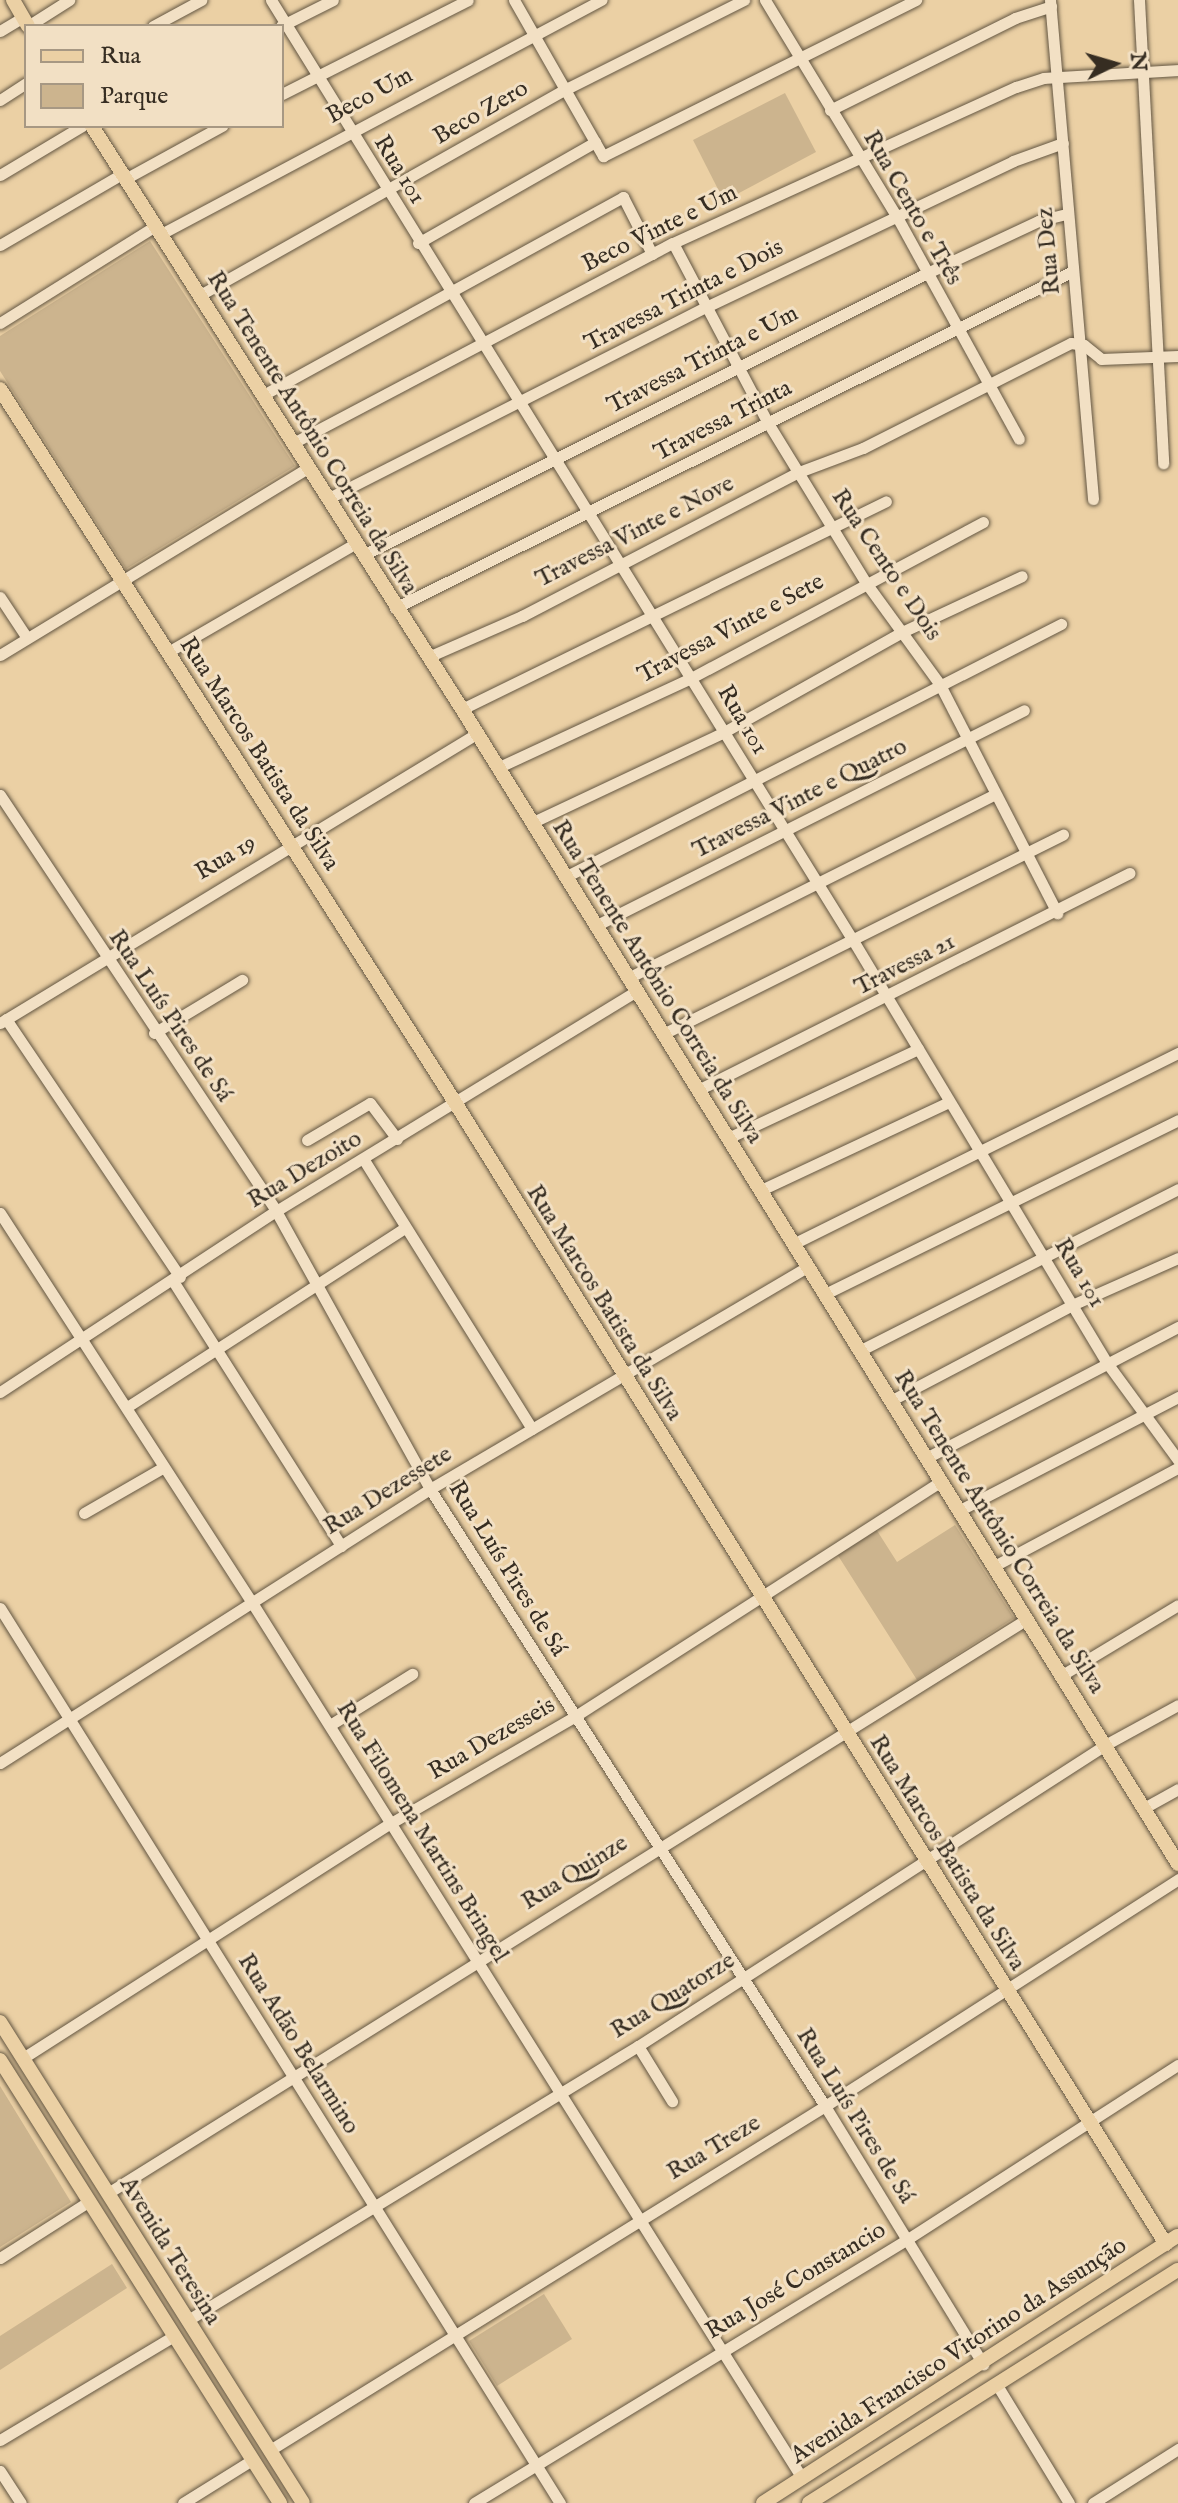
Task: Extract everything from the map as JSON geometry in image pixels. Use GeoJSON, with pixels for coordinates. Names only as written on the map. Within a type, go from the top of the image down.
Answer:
{"type":"FeatureCollection","features":[{"type":"Feature","properties":{"kind":"main road"},"geometry":{"type":"LineString","coordinates":[[13,0],[26,23]]}},
{"type":"Feature","properties":{"kind":"main road","name":"Rua Tenente Antônio Correia da Silva"},"geometry":{"type":"LineString","coordinates":[[92,128],[462,709],[807,1267],[996,1565],[1178,1864]]}},
{"type":"Feature","properties":{"kind":"main road","name":"Rua Marcos Batista da Silva"},"geometry":{"type":"LineString","coordinates":[[0,389],[456,1104],[760,1598],[1007,1991],[1171,2242],[1161,2263],[1177,2271]]}},
{"type":"Feature","properties":{"kind":"main road","name":"Avenida Teresina"},"geometry":{"type":"LineString","coordinates":[[0,2022],[303,2503]]}},
{"type":"Feature","properties":{"kind":"main road","name":"Avenida Teresina"},"geometry":{"type":"LineString","coordinates":[[2,2068],[280,2503]]}},
{"type":"Feature","properties":{"kind":"main road","name":"Avenida Francisco Vitorino da Assunção"},"geometry":{"type":"LineString","coordinates":[[763,2503],[1171,2242]]}},
{"type":"Feature","properties":{"kind":"main road"},"geometry":{"type":"LineString","coordinates":[[124,2260],[143,2248]]}},
{"type":"Feature","properties":{"kind":"main road","name":"Avenida Francisco Vitorino da Assunção"},"geometry":{"type":"LineString","coordinates":[[815,2500],[1177,2271]]}},
{"type":"Feature","properties":{"kind":"main road"},"geometry":{"type":"LineString","coordinates":[[935,2394],[949,2415]]}},
{"type":"Feature","properties":{"kind":"main road"},"geometry":{"type":"LineString","coordinates":[[802,2478],[798,2495],[815,2500]]}},
{"type":"Feature","properties":{"kind":"street"},"geometry":{"type":"LineString","coordinates":[[0,31],[26,23],[69,0]]}},
{"type":"Feature","properties":{"kind":"street"},"geometry":{"type":"LineString","coordinates":[[157,24],[201,0]]}},
{"type":"Feature","properties":{"kind":"street","name":"Rua 101"},"geometry":{"type":"LineString","coordinates":[[271,0],[283,24]]}},
{"type":"Feature","properties":{"kind":"street"},"geometry":{"type":"LineString","coordinates":[[284,24],[333,0]]}},
{"type":"Feature","properties":{"kind":"street","name":"Beco Um"},"geometry":{"type":"LineString","coordinates":[[284,93],[468,0]]}},
{"type":"Feature","properties":{"kind":"street"},"geometry":{"type":"LineString","coordinates":[[514,0],[568,88],[603,156],[916,0]]}},
{"type":"Feature","properties":{"kind":"street","name":"Beco Um"},"geometry":{"type":"LineString","coordinates":[[0,323],[158,230],[602,0]]}},
{"type":"Feature","properties":{"kind":"street","name":"Beco Zero"},"geometry":{"type":"LineString","coordinates":[[200,295],[568,88],[744,0]]}},
{"type":"Feature","properties":{"kind":"street","name":"Rua Cento e Três"},"geometry":{"type":"LineString","coordinates":[[765,0],[897,217],[954,328],[990,384],[1019,439]]}},
{"type":"Feature","properties":{"kind":"street"},"geometry":{"type":"LineString","coordinates":[[1139,0],[1163,463]]}},
{"type":"Feature","properties":{"kind":"street"},"geometry":{"type":"LineString","coordinates":[[830,110],[1050,3]]}},
{"type":"Feature","properties":{"kind":"street","name":"Rua Dez"},"geometry":{"type":"LineString","coordinates":[[1050,3],[1071,272],[1084,345],[1093,499]]}},
{"type":"Feature","properties":{"kind":"street","name":"Rua 101"},"geometry":{"type":"LineString","coordinates":[[284,27],[586,516],[653,615],[889,999],[1107,1363],[1142,1416],[1178,1460]]}},
{"type":"Feature","properties":{"kind":"street","name":"Beco Vinte e Um"},"geometry":{"type":"LineString","coordinates":[[293,443],[673,243],[861,161],[1016,87],[1056,77],[1178,70]]}},
{"type":"Feature","properties":{"kind":"street"},"geometry":{"type":"LineString","coordinates":[[0,100],[24,84]]}},
{"type":"Feature","properties":{"kind":"street"},"geometry":{"type":"LineString","coordinates":[[0,175],[87,128]]}},
{"type":"Feature","properties":{"kind":"street"},"geometry":{"type":"LineString","coordinates":[[0,245],[218,128]]}},
{"type":"Feature","properties":{"kind":"street"},"geometry":{"type":"LineString","coordinates":[[418,243],[595,142]]}},
{"type":"Feature","properties":{"kind":"street","name":"Travessa Trinta e Dois"},"geometry":{"type":"LineString","coordinates":[[329,498],[519,405],[706,307],[1063,143]]}},
{"type":"Feature","properties":{"kind":"street"},"geometry":{"type":"LineString","coordinates":[[263,395],[623,197],[652,254]]}},
{"type":"Feature","properties":{"kind":"street","name":"Travessa Trinta e Um"},"geometry":{"type":"LineString","coordinates":[[168,652],[359,549],[553,461],[736,366],[925,274],[1038,221],[1067,214]]}},
{"type":"Feature","properties":{"kind":"street","name":"Rua Cento e Dois"},"geometry":{"type":"LineString","coordinates":[[673,243],[768,423],[866,583],[939,683],[1057,913]]}},
{"type":"Feature","properties":{"kind":"street","name":"Travessa Trinta"},"geometry":{"type":"LineString","coordinates":[[395,608],[586,516],[954,328],[1071,272]]}},
{"type":"Feature","properties":{"kind":"street","name":"Travessa Vinte e Nove"},"geometry":{"type":"LineString","coordinates":[[428,657],[619,565],[799,472],[863,448],[1071,343],[1084,345]]}},
{"type":"Feature","properties":{"kind":"street"},"geometry":{"type":"LineString","coordinates":[[1084,345],[1101,359],[1178,356]]}},
{"type":"Feature","properties":{"kind":"street"},"geometry":{"type":"LineString","coordinates":[[0,655],[119,578],[309,467]]}},
{"type":"Feature","properties":{"kind":"street"},"geometry":{"type":"LineString","coordinates":[[462,709],[886,501]]}},
{"type":"Feature","properties":{"kind":"street","name":"Travessa Vinte e Sete"},"geometry":{"type":"LineString","coordinates":[[497,768],[691,678],[983,522]]}},
{"type":"Feature","properties":{"kind":"street"},"geometry":{"type":"LineString","coordinates":[[531,823],[724,732],[902,632],[1022,576]]}},
{"type":"Feature","properties":{"kind":"street"},"geometry":{"type":"LineString","coordinates":[[0,597],[27,638]]}},
{"type":"Feature","properties":{"kind":"street"},"geometry":{"type":"LineString","coordinates":[[565,877],[754,782],[939,683],[1061,624]]}},
{"type":"Feature","properties":{"kind":"street","name":"Travessa Vinte e Quatro"},"geometry":{"type":"LineString","coordinates":[[595,926],[1024,710]]}},
{"type":"Feature","properties":{"kind":"street","name":"Rua 19"},"geometry":{"type":"LineString","coordinates":[[3,1021],[102,957],[476,734]]}},
{"type":"Feature","properties":{"kind":"street","name":"Rua Luís Pires de Sá"},"geometry":{"type":"LineString","coordinates":[[0,795],[102,957],[276,1211],[430,1489],[574,1717],[661,1846],[983,2364]]}},
{"type":"Feature","properties":{"kind":"street"},"geometry":{"type":"LineString","coordinates":[[628,978],[994,795]]}},
{"type":"Feature","properties":{"kind":"street"},"geometry":{"type":"LineString","coordinates":[[663,1034],[1027,856],[1063,835]]}},
{"type":"Feature","properties":{"kind":"street","name":"Travessa 21"},"geometry":{"type":"LineString","coordinates":[[698,1090],[889,999],[1129,873]]}},
{"type":"Feature","properties":{"kind":"street"},"geometry":{"type":"LineString","coordinates":[[154,1033],[242,980]]}},
{"type":"Feature","properties":{"kind":"street","name":"Rua Dezoito"},"geometry":{"type":"LineString","coordinates":[[0,1392],[276,1211],[637,991]]}},
{"type":"Feature","properties":{"kind":"street"},"geometry":{"type":"LineString","coordinates":[[3,1021],[176,1279],[215,1352],[341,1546]]}},
{"type":"Feature","properties":{"kind":"street"},"geometry":{"type":"LineString","coordinates":[[728,1138],[918,1049]]}},
{"type":"Feature","properties":{"kind":"street"},"geometry":{"type":"LineString","coordinates":[[793,1244],[1178,1053]]}},
{"type":"Feature","properties":{"kind":"street"},"geometry":{"type":"LineString","coordinates":[[761,1190],[949,1102]]}},
{"type":"Feature","properties":{"kind":"street"},"geometry":{"type":"LineString","coordinates":[[307,1140],[370,1103],[397,1139]]}},
{"type":"Feature","properties":{"kind":"street"},"geometry":{"type":"LineString","coordinates":[[825,1294],[1177,1121]]}},
{"type":"Feature","properties":{"kind":"street"},"geometry":{"type":"LineString","coordinates":[[364,1160],[532,1429]]}},
{"type":"Feature","properties":{"kind":"street"},"geometry":{"type":"LineString","coordinates":[[861,1350],[1042,1254],[1178,1189]]}},
{"type":"Feature","properties":{"kind":"street","name":"Rua Filomena Martins Bringel"},"geometry":{"type":"LineString","coordinates":[[0,1213],[330,1725],[640,2220],[719,2353],[802,2478]]}},
{"type":"Feature","properties":{"kind":"street"},"geometry":{"type":"LineString","coordinates":[[127,1407],[215,1352],[315,1282],[405,1228]]}},
{"type":"Feature","properties":{"kind":"street"},"geometry":{"type":"LineString","coordinates":[[892,1400],[1072,1305],[1178,1258]]}},
{"type":"Feature","properties":{"kind":"street","name":"Rua Dezessete"},"geometry":{"type":"LineString","coordinates":[[0,1763],[72,1720],[251,1601],[430,1489],[807,1267]]}},
{"type":"Feature","properties":{"kind":"street"},"geometry":{"type":"LineString","coordinates":[[928,1457],[1178,1327]]}},
{"type":"Feature","properties":{"kind":"street"},"geometry":{"type":"LineString","coordinates":[[960,1510],[1178,1397]]}},
{"type":"Feature","properties":{"kind":"street"},"geometry":{"type":"LineString","coordinates":[[84,1513],[164,1467]]}},
{"type":"Feature","properties":{"kind":"street"},"geometry":{"type":"LineString","coordinates":[[996,1565],[1178,1468]]}},
{"type":"Feature","properties":{"kind":"street","name":"Rua Dezesseis"},"geometry":{"type":"LineString","coordinates":[[23,2058],[391,1823],[574,1717],[941,1481]]}},
{"type":"Feature","properties":{"kind":"street"},"geometry":{"type":"LineString","coordinates":[[1062,1675],[1178,1605]]}},
{"type":"Feature","properties":{"kind":"street","name":"Rua Adão Belarmino"},"geometry":{"type":"LineString","coordinates":[[0,1608],[560,2503]]}},
{"type":"Feature","properties":{"kind":"street","name":"Rua Quinze"},"geometry":{"type":"LineString","coordinates":[[108,2193],[476,1960],[1027,1619]]}},
{"type":"Feature","properties":{"kind":"street"},"geometry":{"type":"LineString","coordinates":[[330,1725],[412,1674]]}},
{"type":"Feature","properties":{"kind":"street","name":"Rua Quatorze"},"geometry":{"type":"LineString","coordinates":[[188,2320],[558,2090],[638,2046],[1105,1745],[1178,1705]]}},
{"type":"Feature","properties":{"kind":"street"},"geometry":{"type":"LineString","coordinates":[[1144,1808],[1178,1789]]}},
{"type":"Feature","properties":{"kind":"street","name":"Rua Treze"},"geometry":{"type":"LineString","coordinates":[[270,2450],[825,2106],[1178,1879]]}},
{"type":"Feature","properties":{"kind":"street"},"geometry":{"type":"LineString","coordinates":[[638,2046],[672,2101]]}},
{"type":"Feature","properties":{"kind":"street","name":"Rua José Constancio"},"geometry":{"type":"LineString","coordinates":[[474,2503],[906,2240],[1178,2065]]}},
{"type":"Feature","properties":{"kind":"street"},"geometry":{"type":"LineString","coordinates":[[0,2258],[88,2202]]}},
{"type":"Feature","properties":{"kind":"street"},"geometry":{"type":"LineString","coordinates":[[0,2440],[174,2336]]}},
{"type":"Feature","properties":{"kind":"street"},"geometry":{"type":"LineString","coordinates":[[997,2385],[1069,2503]]}},
{"type":"Feature","properties":{"kind":"street"},"geometry":{"type":"LineString","coordinates":[[1093,2503],[1178,2449]]}},
{"type":"Feature","properties":{"kind":"street"},"geometry":{"type":"LineString","coordinates":[[183,2503],[252,2460]]}},
{"type":"Feature","properties":{"kind":"street"},"geometry":{"type":"LineString","coordinates":[[0,2471],[21,2503]]}},
{"type":"Feature","properties":{"kind":"green space"},"geometry":{"type":"Polygon","coordinates":[[[785,93],[816,152],[724,201],[693,140],[785,93]]]}},
{"type":"Feature","properties":{"kind":"green space"},"geometry":{"type":"Polygon","coordinates":[[[150,241],[295,466],[126,569],[0,371],[0,336],[150,241]]]}},
{"type":"Feature","properties":{"kind":"green space"},"geometry":{"type":"Polygon","coordinates":[[[955,1525],[1014,1618],[917,1680],[837,1554],[876,1529],[897,1562],[955,1525]]]}},
{"type":"Feature","properties":{"kind":"green space"},"geometry":{"type":"Polygon","coordinates":[[[0,2086],[71,2202],[0,2247],[0,2086]]]}},
{"type":"Feature","properties":{"kind":"green space"},"geometry":{"type":"Polygon","coordinates":[[[112,2264],[127,2288],[0,2370],[0,2336],[112,2264]]]}},
{"type":"Feature","properties":{"kind":"green space"},"geometry":{"type":"Polygon","coordinates":[[[544,2294],[572,2339],[497,2386],[469,2341],[544,2294]]]}}]}
